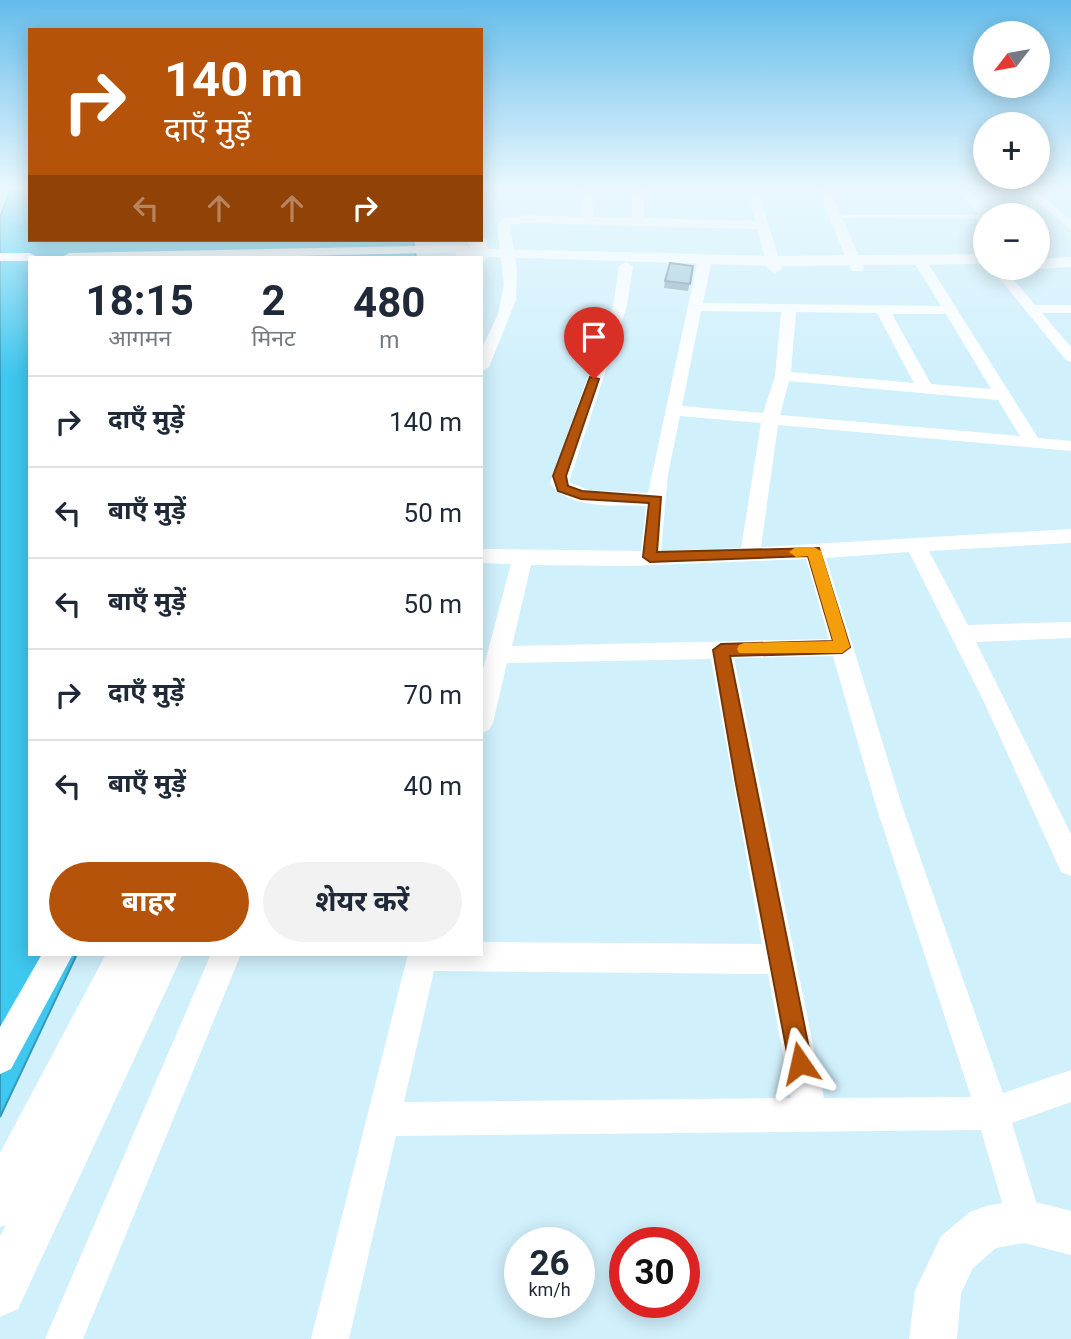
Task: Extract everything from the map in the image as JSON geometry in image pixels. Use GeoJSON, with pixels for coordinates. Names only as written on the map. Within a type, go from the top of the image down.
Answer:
{"type":"FeatureCollection","features":[{"type":"Feature","properties":{"kind":"main road"},"geometry":{"type":"LineString","coordinates":[[0,1203],[127,956]]}},
{"type":"Feature","properties":{"kind":"main road"},"geometry":{"type":"LineString","coordinates":[[0,1291],[162,956]]}},
{"type":"Feature","properties":{"kind":"street"},"geometry":{"type":"LineString","coordinates":[[483,363],[508,309],[511,296],[508,249]]}},
{"type":"Feature","properties":{"kind":"street"},"geometry":{"type":"LineString","coordinates":[[768,249],[773,265]]}},
{"type":"Feature","properties":{"kind":"street"},"geometry":{"type":"LineString","coordinates":[[851,249],[857,264]]}},
{"type":"Feature","properties":{"kind":"street"},"geometry":{"type":"LineString","coordinates":[[142,256],[471,252],[510,258],[626,266],[705,263]]}},
{"type":"Feature","properties":{"kind":"street"},"geometry":{"type":"LineString","coordinates":[[1050,257],[1071,256]]}},
{"type":"Feature","properties":{"kind":"street"},"geometry":{"type":"LineString","coordinates":[[0,257],[28,257]]}},
{"type":"Feature","properties":{"kind":"street"},"geometry":{"type":"LineString","coordinates":[[510,258],[773,265],[973,259]]}},
{"type":"Feature","properties":{"kind":"street"},"geometry":{"type":"LineString","coordinates":[[1050,263],[1071,262]]}},
{"type":"Feature","properties":{"kind":"street"},"geometry":{"type":"LineString","coordinates":[[650,557],[656,500],[672,410],[705,263]]}},
{"type":"Feature","properties":{"kind":"street"},"geometry":{"type":"LineString","coordinates":[[857,264],[973,265]]}},
{"type":"Feature","properties":{"kind":"street"},"geometry":{"type":"LineString","coordinates":[[626,266],[620,306],[559,483],[562,488],[581,495],[656,500]]}},
{"type":"Feature","properties":{"kind":"street"},"geometry":{"type":"LineString","coordinates":[[923,266],[1033,443]]}},
{"type":"Feature","properties":{"kind":"street"},"geometry":{"type":"LineString","coordinates":[[1007,280],[1071,357]]}},
{"type":"Feature","properties":{"kind":"street"},"geometry":{"type":"LineString","coordinates":[[695,307],[948,310]]}},
{"type":"Feature","properties":{"kind":"street"},"geometry":{"type":"LineString","coordinates":[[750,554],[770,419],[783,376],[789,308]]}},
{"type":"Feature","properties":{"kind":"street"},"geometry":{"type":"LineString","coordinates":[[882,309],[925,388]]}},
{"type":"Feature","properties":{"kind":"street"},"geometry":{"type":"LineString","coordinates":[[1031,309],[1071,309]]}},
{"type":"Feature","properties":{"kind":"street"},"geometry":{"type":"LineString","coordinates":[[783,376],[1002,396]]}},
{"type":"Feature","properties":{"kind":"street"},"geometry":{"type":"LineString","coordinates":[[672,410],[1071,446]]}},
{"type":"Feature","properties":{"kind":"street"},"geometry":{"type":"LineString","coordinates":[[483,556],[523,558],[750,554],[1071,536]]}},
{"type":"Feature","properties":{"kind":"street"},"geometry":{"type":"LineString","coordinates":[[916,546],[997,704],[1071,863]]}},
{"type":"Feature","properties":{"kind":"street"},"geometry":{"type":"LineString","coordinates":[[814,551],[889,806],[993,1113],[1024,1221]]}},
{"type":"Feature","properties":{"kind":"street"},"geometry":{"type":"LineString","coordinates":[[483,715],[523,558]]}},
{"type":"Feature","properties":{"kind":"street"},"geometry":{"type":"LineString","coordinates":[[961,634],[1071,630]]}},
{"type":"Feature","properties":{"kind":"street"},"geometry":{"type":"LineString","coordinates":[[498,655],[842,647]]}},
{"type":"Feature","properties":{"kind":"street"},"geometry":{"type":"LineString","coordinates":[[721,650],[811,1115]]}},
{"type":"Feature","properties":{"kind":"street"},"geometry":{"type":"LineString","coordinates":[[0,1058],[57,956]]}},
{"type":"Feature","properties":{"kind":"street"},"geometry":{"type":"LineString","coordinates":[[64,1339],[225,956]]}},
{"type":"Feature","properties":{"kind":"street"},"geometry":{"type":"LineString","coordinates":[[330,1339],[423,956]]}},
{"type":"Feature","properties":{"kind":"street"},"geometry":{"type":"LineString","coordinates":[[483,956],[780,959]]}},
{"type":"Feature","properties":{"kind":"street"},"geometry":{"type":"LineString","coordinates":[[382,1119],[993,1113],[1071,1086]]}},
{"type":"Feature","properties":{"kind":"street"},"geometry":{"type":"LineString","coordinates":[[933,1339],[938,1291],[957,1252],[986,1228],[1024,1221],[1071,1233]]}},
{"type":"Feature","properties":{"kind":"water"},"geometry":{"type":"Polygon","coordinates":[[[0,249],[415,249],[416,256],[28,256],[28,956],[76,956],[0,1117],[0,249]]]}},
{"type":"Feature","properties":{"kind":"building"},"geometry":{"type":"Polygon","coordinates":[[[670,263],[693,266],[690,284],[665,281],[670,263]]]}},
{"type":"Feature","properties":{"kind":"slow traffic"},"geometry":{"type":"LineString","coordinates":[[744,649],[842,647],[814,551],[796,552]]}},
{"type":"Feature","properties":{"kind":"route"},"geometry":{"type":"LineString","coordinates":[[594,379],[559,476],[559,483],[571,493],[581,495],[656,500],[650,557],[814,551],[842,647],[721,650],[800,1063]]}}]}
